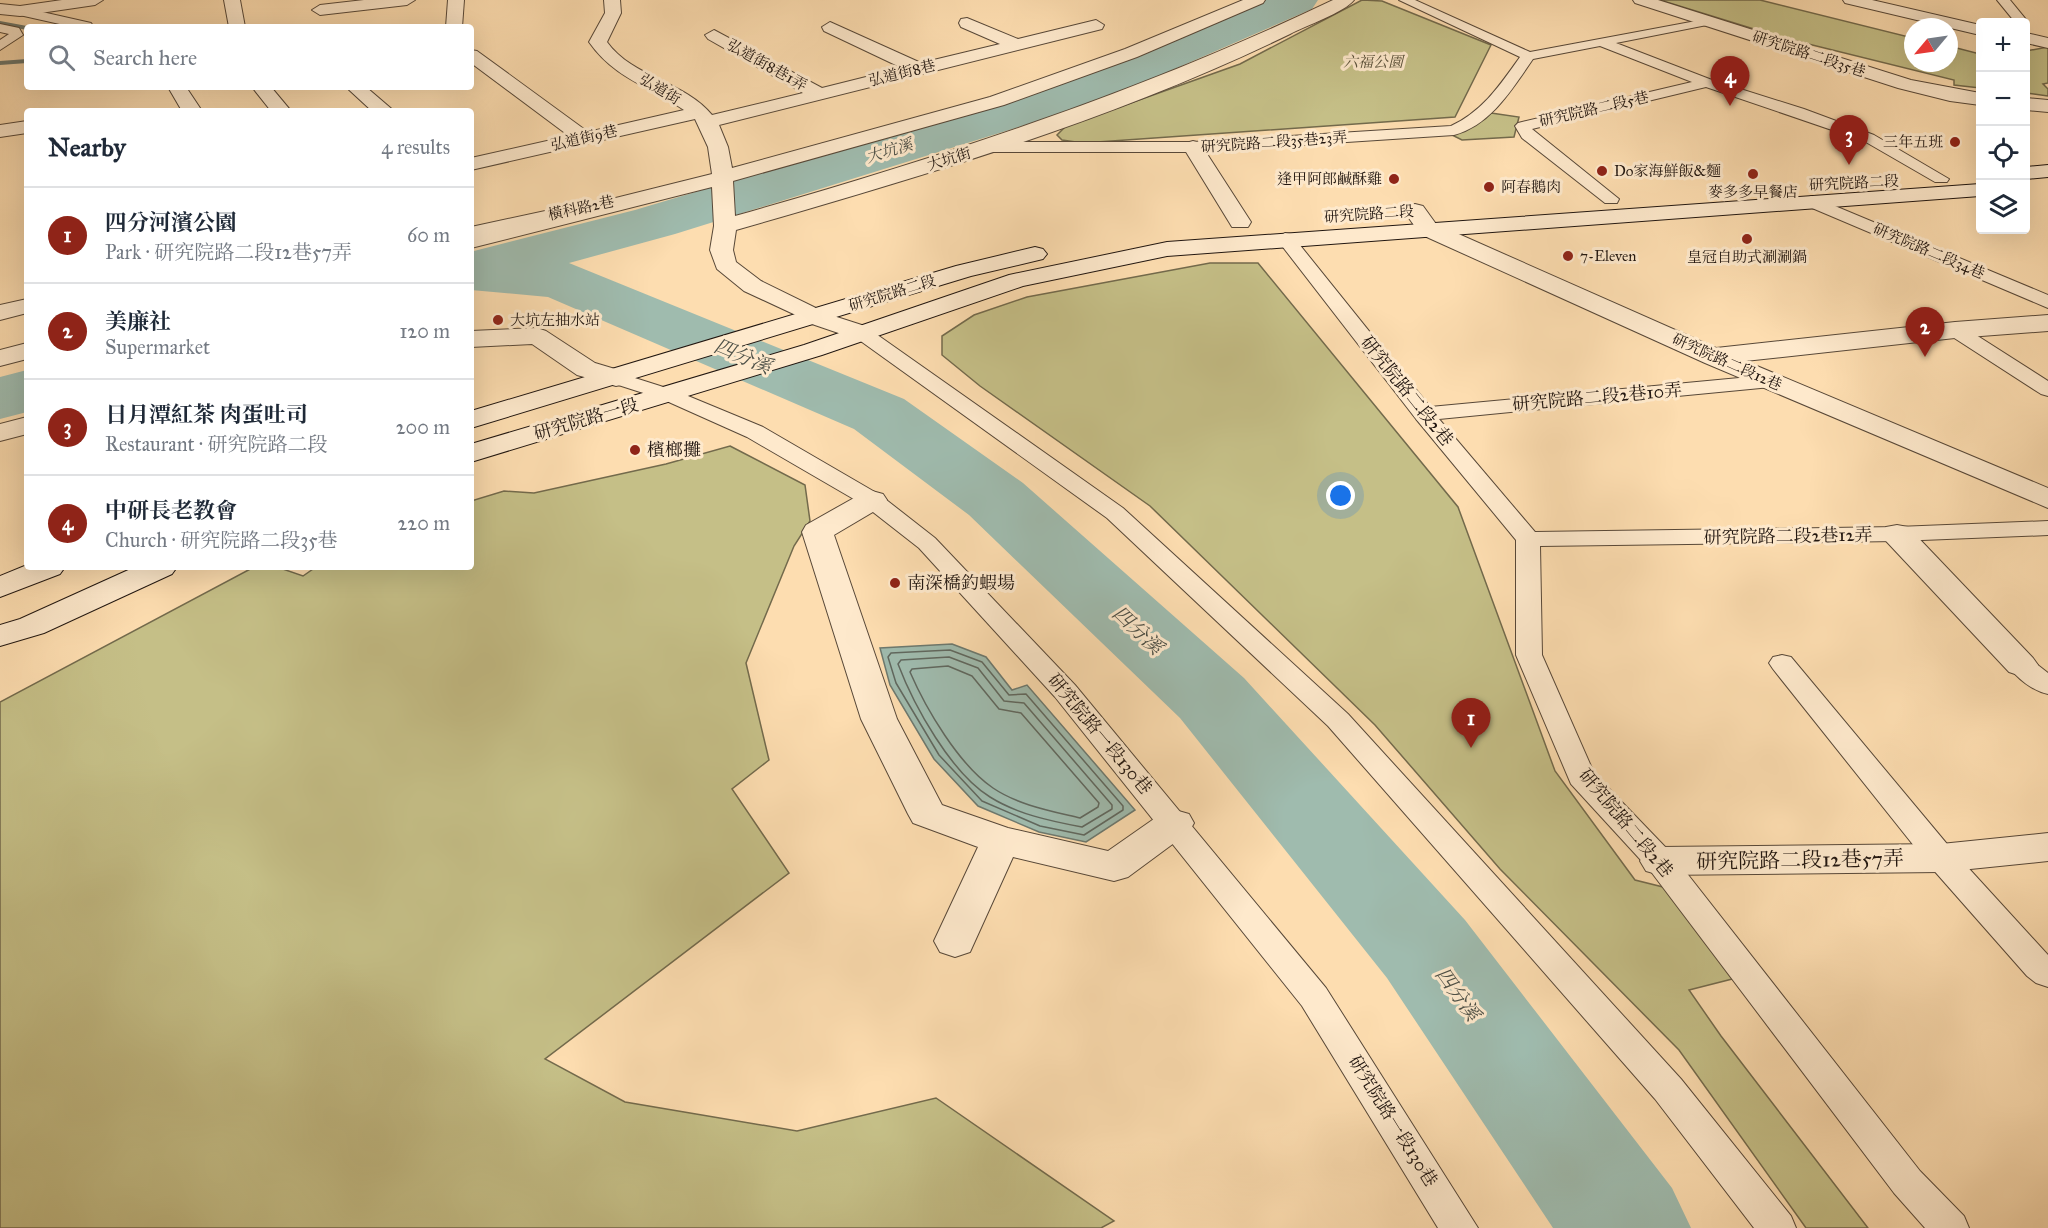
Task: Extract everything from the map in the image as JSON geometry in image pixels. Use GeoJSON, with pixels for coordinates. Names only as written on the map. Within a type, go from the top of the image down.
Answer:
{"type":"FeatureCollection","features":[{"type":"Feature","properties":{"kind":"street"},"geometry":{"type":"LineString","coordinates":[[0,9],[20,11],[95,0]]}},
{"type":"Feature","properties":{"kind":"street"},"geometry":{"type":"LineString","coordinates":[[232,0],[236,24]]}},
{"type":"Feature","properties":{"kind":"street"},"geometry":{"type":"LineString","coordinates":[[320,10],[407,0]]}},
{"type":"Feature","properties":{"kind":"street"},"geometry":{"type":"LineString","coordinates":[[454,24],[456,0]]}},
{"type":"Feature","properties":{"kind":"street","name":"弘道街"},"geometry":{"type":"LineString","coordinates":[[612,0],[613,13],[597,42],[612,60],[703,117]]}},
{"type":"Feature","properties":{"kind":"street"},"geometry":{"type":"LineString","coordinates":[[474,240],[690,186],[722,182],[997,101],[1131,53],[1257,0]]}},
{"type":"Feature","properties":{"kind":"street","name":"大坑街"},"geometry":{"type":"LineString","coordinates":[[725,226],[814,202],[987,147],[1132,94],[1273,37],[1346,0]]}},
{"type":"Feature","properties":{"kind":"street","name":"研究院路二段35巷"},"geometry":{"type":"LineString","coordinates":[[1641,0],[1905,84],[1976,98]]}},
{"type":"Feature","properties":{"kind":"street"},"geometry":{"type":"LineString","coordinates":[[1851,0],[1976,29]]}},
{"type":"Feature","properties":{"kind":"street"},"geometry":{"type":"LineString","coordinates":[[967,23],[1015,44]]}},
{"type":"Feature","properties":{"kind":"street","name":"弘道街8巷"},"geometry":{"type":"LineString","coordinates":[[703,117],[819,94],[1096,25]]}},
{"type":"Feature","properties":{"kind":"street"},"geometry":{"type":"LineString","coordinates":[[830,27],[919,69]]}},
{"type":"Feature","properties":{"kind":"street","name":"弘道街8巷1弄"},"geometry":{"type":"LineString","coordinates":[[714,35],[819,94]]}},
{"type":"Feature","properties":{"kind":"street"},"geometry":{"type":"LineString","coordinates":[[474,57],[584,138]]}},
{"type":"Feature","properties":{"kind":"street"},"geometry":{"type":"LineString","coordinates":[[179,90],[190,108]]}},
{"type":"Feature","properties":{"kind":"street"},"geometry":{"type":"LineString","coordinates":[[264,90],[278,108]]}},
{"type":"Feature","properties":{"kind":"street"},"geometry":{"type":"LineString","coordinates":[[359,90],[380,108]]}},
{"type":"Feature","properties":{"kind":"street"},"geometry":{"type":"LineString","coordinates":[[2030,104],[2048,106]]}},
{"type":"Feature","properties":{"kind":"street"},"geometry":{"type":"LineString","coordinates":[[703,117],[723,167],[725,226],[722,249],[725,264],[747,283],[815,317],[862,333]]}},
{"type":"Feature","properties":{"kind":"street","name":"弘道街9巷"},"geometry":{"type":"LineString","coordinates":[[474,163],[584,138],[703,117]]}},
{"type":"Feature","properties":{"kind":"street"},"geometry":{"type":"LineString","coordinates":[[0,131],[24,127]]}},
{"type":"Feature","properties":{"kind":"street"},"geometry":{"type":"LineString","coordinates":[[1193,147],[1240,222]]}},
{"type":"Feature","properties":{"kind":"street"},"geometry":{"type":"LineString","coordinates":[[2030,172],[2048,171]]}},
{"type":"Feature","properties":{"kind":"street","name":"研究院路二段"},"geometry":{"type":"LineString","coordinates":[[701,385],[813,350],[1017,280],[1167,249],[1285,238],[1611,199],[1976,176]]}},
{"type":"Feature","properties":{"kind":"street"},"geometry":{"type":"LineString","coordinates":[[2030,187],[2048,186]]}},
{"type":"Feature","properties":{"kind":"street","name":"研究院路二段"},"geometry":{"type":"LineString","coordinates":[[1134,233],[1240,222],[1421,220],[1810,201],[1976,190]]}},
{"type":"Feature","properties":{"kind":"street","name":"研究院路二段12巷"},"geometry":{"type":"LineString","coordinates":[[1421,220],[1714,357],[2048,499]]}},
{"type":"Feature","properties":{"kind":"street","name":"研究院路二段"},"geometry":{"type":"LineString","coordinates":[[771,331],[964,271],[1060,249]]}},
{"type":"Feature","properties":{"kind":"street"},"geometry":{"type":"LineString","coordinates":[[0,313],[24,307]]}},
{"type":"Feature","properties":{"kind":"street"},"geometry":{"type":"LineString","coordinates":[[1714,357],[1955,330],[2048,323]]}},
{"type":"Feature","properties":{"kind":"street","name":"研究院路一段"},"geometry":{"type":"LineString","coordinates":[[474,419],[771,331]]}},
{"type":"Feature","properties":{"kind":"street"},"geometry":{"type":"LineString","coordinates":[[474,339],[537,336],[586,369],[616,378]]}},
{"type":"Feature","properties":{"kind":"street"},"geometry":{"type":"LineString","coordinates":[[0,358],[24,352]]}},
{"type":"Feature","properties":{"kind":"street","name":"研究院路一段"},"geometry":{"type":"LineString","coordinates":[[474,452],[701,385]]}},
{"type":"Feature","properties":{"kind":"street"},"geometry":{"type":"LineString","coordinates":[[0,433],[24,426]]}},
{"type":"Feature","properties":{"kind":"street"},"geometry":{"type":"LineString","coordinates":[[872,500],[817,532],[855,638],[879,719],[927,814],[1001,840],[1114,867],[1175,823]]}},
{"type":"Feature","properties":{"kind":"street"},"geometry":{"type":"LineString","coordinates":[[1897,534],[2021,665]]}},
{"type":"Feature","properties":{"kind":"street"},"geometry":{"type":"LineString","coordinates":[[0,587],[41,570]]}},
{"type":"Feature","properties":{"kind":"street"},"geometry":{"type":"LineString","coordinates":[[0,636],[32,626],[154,570]]}},
{"type":"Feature","properties":{"kind":"street"},"geometry":{"type":"LineString","coordinates":[[955,941],[1001,840]]}},
{"type":"Feature","properties":{"kind":"street","name":"研究院路二段12巷57弄"},"geometry":{"type":"LineString","coordinates":[[1660,861],[1941,858],[2048,847]]}},
{"type":"Feature","properties":{"kind":"lane"},"geometry":{"type":"LineString","coordinates":[[1405,0],[1528,56],[1604,43],[1707,21]]}},
{"type":"Feature","properties":{"kind":"lane"},"geometry":{"type":"LineString","coordinates":[[2003,0],[2019,18]]}},
{"type":"Feature","properties":{"kind":"lane"},"geometry":{"type":"LineString","coordinates":[[20,11],[77,24]]}},
{"type":"Feature","properties":{"kind":"lane"},"geometry":{"type":"LineString","coordinates":[[0,28],[14,31],[16,35],[0,46]]}},
{"type":"Feature","properties":{"kind":"lane"},"geometry":{"type":"LineString","coordinates":[[1604,43],[1707,83],[1799,112],[1869,138],[1941,179]]}},
{"type":"Feature","properties":{"kind":"lane","name":"研究院路二段35巷23弄"},"geometry":{"type":"LineString","coordinates":[[987,147],[1193,147],[1454,130],[1473,123],[1490,107],[1528,56]]}},
{"type":"Feature","properties":{"kind":"lane","name":"研究院路二段5巷"},"geometry":{"type":"LineString","coordinates":[[1611,199],[1527,135],[1523,126],[1707,83]]}},
{"type":"Feature","properties":{"kind":"lane","name":"橫科路2巷"},"geometry":{"type":"LineString","coordinates":[[474,231],[690,186]]}},
{"type":"Feature","properties":{"kind":"lane","name":"研究院路二段34巷"},"geometry":{"type":"LineString","coordinates":[[1810,201],[2048,302]]}},
{"type":"Feature","properties":{"kind":"lane","name":"研究院路二段2巷"},"geometry":{"type":"LineString","coordinates":[[1285,238],[1424,414],[1528,539],[1529,655],[1581,777],[1660,861],[1907,1182],[1950,1228]]}},
{"type":"Feature","properties":{"kind":"lane"},"geometry":{"type":"LineString","coordinates":[[1955,330],[2048,390]]}},
{"type":"Feature","properties":{"kind":"lane"},"geometry":{"type":"LineString","coordinates":[[862,333],[1115,513],[1338,720],[1668,1089],[1777,1228]]}},
{"type":"Feature","properties":{"kind":"lane"},"geometry":{"type":"LineString","coordinates":[[0,350],[24,345]]}},
{"type":"Feature","properties":{"kind":"lane","name":"研究院路一段130巷"},"geometry":{"type":"LineString","coordinates":[[616,378],[669,395],[755,432],[872,500],[927,543],[1065,691],[1175,823],[1314,997],[1459,1228]]}},
{"type":"Feature","properties":{"kind":"lane","name":"研究院路二段2巷10弄"},"geometry":{"type":"LineString","coordinates":[[1424,414],[1770,381]]}},
{"type":"Feature","properties":{"kind":"lane","name":"研究院路二段2巷12弄"},"geometry":{"type":"LineString","coordinates":[[1528,539],[1897,534],[2048,528]]}},
{"type":"Feature","properties":{"kind":"lane","name":"研究院路二段12巷57弄"},"geometry":{"type":"LineString","coordinates":[[1782,663],[1941,858],[2039,967],[2048,974]]}},
{"type":"Feature","properties":{"kind":"lane"},"geometry":{"type":"LineString","coordinates":[[2021,665],[2048,686]]}},
{"type":"Feature","properties":{"kind":"green space","name":"六福公園"},"geometry":{"type":"Polygon","coordinates":[[[1362,0],[1382,1],[1491,45],[1455,117],[1083,143],[1062,140],[1057,135],[1066,126],[1240,64],[1362,0]]]}},
{"type":"Feature","properties":{"kind":"green space"},"geometry":{"type":"Polygon","coordinates":[[[1660,0],[1760,0],[1904,36],[1904,68],[1780,37],[1660,0]]]}},
{"type":"Feature","properties":{"kind":"green space"},"geometry":{"type":"Polygon","coordinates":[[[2048,47],[2048,83],[2043,84],[2048,89],[2048,96],[2030,94],[2030,50],[2048,47]]]}},
{"type":"Feature","properties":{"kind":"green space"},"geometry":{"type":"Polygon","coordinates":[[[1958,48],[1976,53],[1976,88],[1954,85],[1954,80],[1922,72],[1958,72],[1958,48]]]}},
{"type":"Feature","properties":{"kind":"green space"},"geometry":{"type":"Polygon","coordinates":[[[1491,113],[1519,117],[1514,137],[1462,140],[1448,133],[1491,113]]]}},
{"type":"Feature","properties":{"kind":"green space"},"geometry":{"type":"Polygon","coordinates":[[[1210,263],[1258,263],[1458,507],[1555,771],[1635,880],[1675,890],[1744,976],[1689,990],[1721,1036],[1868,1228],[1806,1228],[1679,1050],[1500,869],[1375,725],[1150,506],[980,386],[942,355],[942,336],[974,315],[1027,297],[1210,263]]]}},
{"type":"Feature","properties":{"kind":"green space"},"geometry":{"type":"Polygon","coordinates":[[[730,446],[805,485],[810,521],[794,546],[746,663],[769,760],[732,789],[789,873],[545,1059],[625,1102],[797,1131],[936,1098],[1114,1221],[1101,1228],[0,1228],[0,702],[248,570],[286,570],[303,576],[312,570],[474,570],[474,500],[504,491],[534,493],[666,464],[730,446]]]}},
{"type":"Feature","properties":{"kind":"water"},"geometry":{"type":"Polygon","coordinates":[[[952,644],[986,657],[1012,690],[1027,685],[1135,810],[1086,842],[1039,832],[978,806],[934,759],[890,685],[880,648],[952,644]]]}},
{"type":"Feature","properties":{"kind":"waterway","name":"大坑溪"},"geometry":{"type":"LineString","coordinates":[[495,264],[655,222],[1082,92],[1297,0]]}},
{"type":"Feature","properties":{"kind":"waterway"},"geometry":{"type":"LineString","coordinates":[[0,23],[24,27]]}},
{"type":"Feature","properties":{"kind":"waterway"},"geometry":{"type":"LineString","coordinates":[[0,63],[24,61]]}},
{"type":"Feature","properties":{"kind":"waterway","name":"四分溪"},"geometry":{"type":"LineString","coordinates":[[474,272],[559,279],[879,414],[996,499],[1212,698],[1426,949],[1626,1228]]}},
{"type":"Feature","properties":{"kind":"waterway","name":"大坑溪"},"geometry":{"type":"LineString","coordinates":[[0,398],[24,392]]}},
{"type":"Feature","properties":{"kind":"place","name":"中研長老教會"},"geometry":{"type":"Point","coordinates":[1730,106]}},
{"type":"Feature","properties":{"kind":"place","name":"三年五班"},"geometry":{"type":"Point","coordinates":[1955,142]}},
{"type":"Feature","properties":{"kind":"place","name":"日月潭紅茶 肉蛋吐司"},"geometry":{"type":"Point","coordinates":[1849,165]}},
{"type":"Feature","properties":{"kind":"place","name":"Do家海鮮飯&麵"},"geometry":{"type":"Point","coordinates":[1602,171]}},
{"type":"Feature","properties":{"kind":"place","name":"麥多多早餐店"},"geometry":{"type":"Point","coordinates":[1753,174]}},
{"type":"Feature","properties":{"kind":"place","name":"逢甲阿郎鹹酥雞"},"geometry":{"type":"Point","coordinates":[1394,179]}},
{"type":"Feature","properties":{"kind":"place","name":"阿春鵝肉"},"geometry":{"type":"Point","coordinates":[1489,187]}},
{"type":"Feature","properties":{"kind":"place","name":"皇冠自助式涮涮鍋"},"geometry":{"type":"Point","coordinates":[1747,239]}},
{"type":"Feature","properties":{"kind":"place","name":"7-Eleven"},"geometry":{"type":"Point","coordinates":[1568,256]}},
{"type":"Feature","properties":{"kind":"place","name":"大坑左抽水站"},"geometry":{"type":"Point","coordinates":[498,320]}},
{"type":"Feature","properties":{"kind":"place","name":"美廉社"},"geometry":{"type":"Point","coordinates":[1925,357]}},
{"type":"Feature","properties":{"kind":"place","name":"檳榔攤"},"geometry":{"type":"Point","coordinates":[635,450]}},
{"type":"Feature","properties":{"kind":"place","name":"南深橋釣蝦場"},"geometry":{"type":"Point","coordinates":[895,583]}},
{"type":"Feature","properties":{"kind":"place","name":"四分河濱公園"},"geometry":{"type":"Point","coordinates":[1471,748]}}]}
